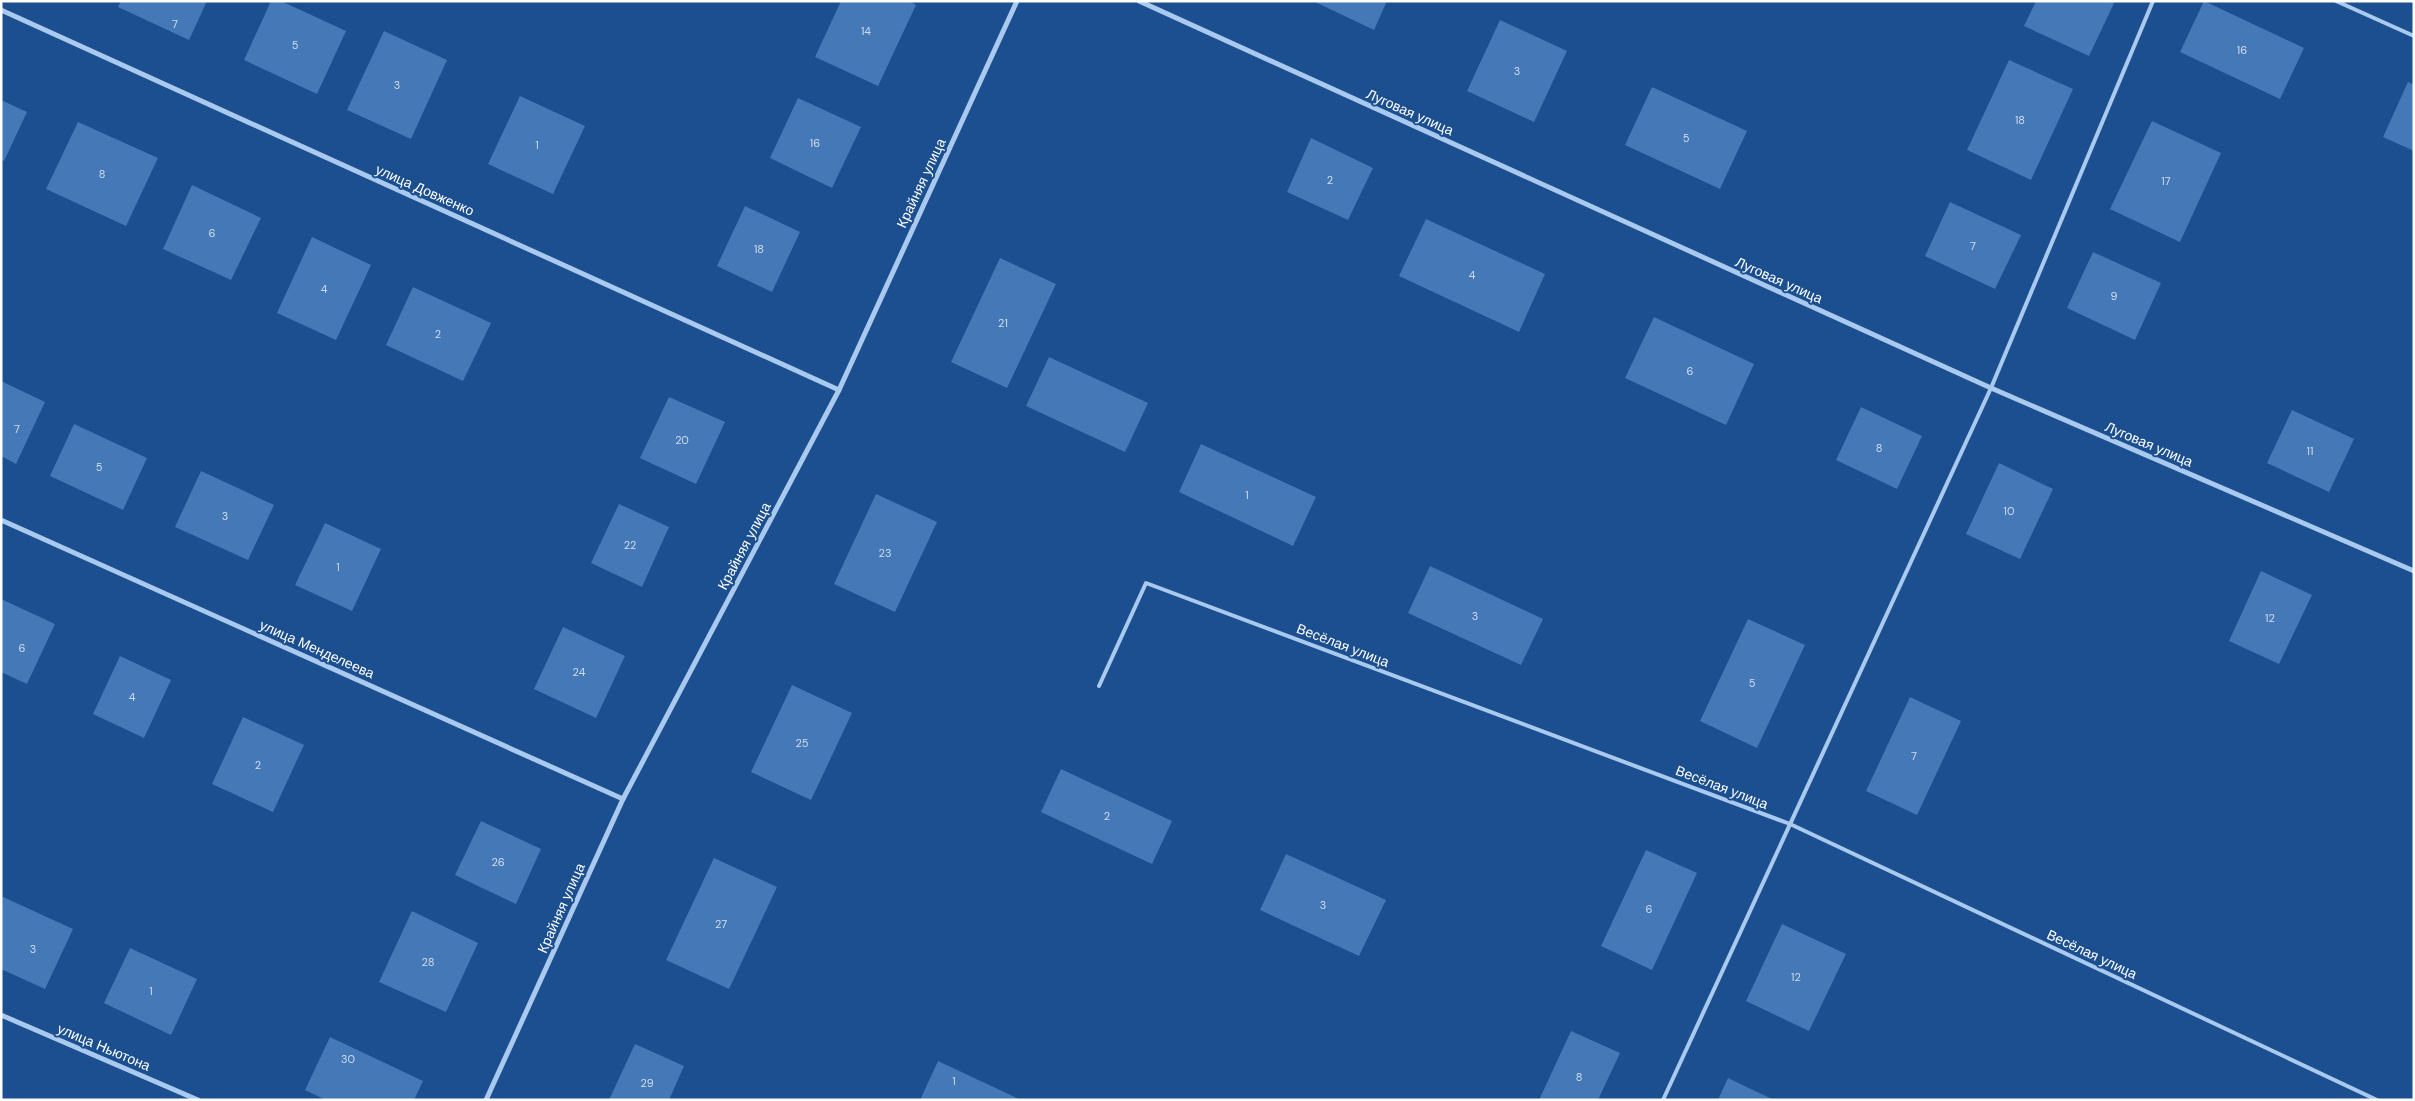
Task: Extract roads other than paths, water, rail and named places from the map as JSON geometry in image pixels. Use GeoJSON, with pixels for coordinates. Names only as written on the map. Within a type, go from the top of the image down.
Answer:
{"type":"FeatureCollection","features":[{"type":"Feature","properties":{"kind":"street","name":"Крайняя улица"},"geometry":{"type":"LineString","coordinates":[[486,1100],[623,799],[839,390],[1017,1]]}},
{"type":"Feature","properties":{"kind":"street","name":"Луговая улица"},"geometry":{"type":"LineString","coordinates":[[1139,1],[1991,388],[2414,571]]}},
{"type":"Feature","properties":{"kind":"street","name":"улица Довженко"},"geometry":{"type":"LineString","coordinates":[[1,10],[839,390]]}},
{"type":"Feature","properties":{"kind":"street","name":"улица Менделеева"},"geometry":{"type":"LineString","coordinates":[[1,520],[623,799]]}},
{"type":"Feature","properties":{"kind":"street","name":"улица Ньютона"},"geometry":{"type":"LineString","coordinates":[[1,1015],[198,1100]]}},
{"type":"Feature","properties":{"kind":"lane"},"geometry":{"type":"LineString","coordinates":[[1663,1100],[1991,388],[2154,1]]}},
{"type":"Feature","properties":{"kind":"lane"},"geometry":{"type":"LineString","coordinates":[[2336,1],[2414,36]]}},
{"type":"Feature","properties":{"kind":"lane","name":"Весёлая улица"},"geometry":{"type":"LineString","coordinates":[[1099,686],[1146,583],[1790,824],[2377,1100]]}}]}
